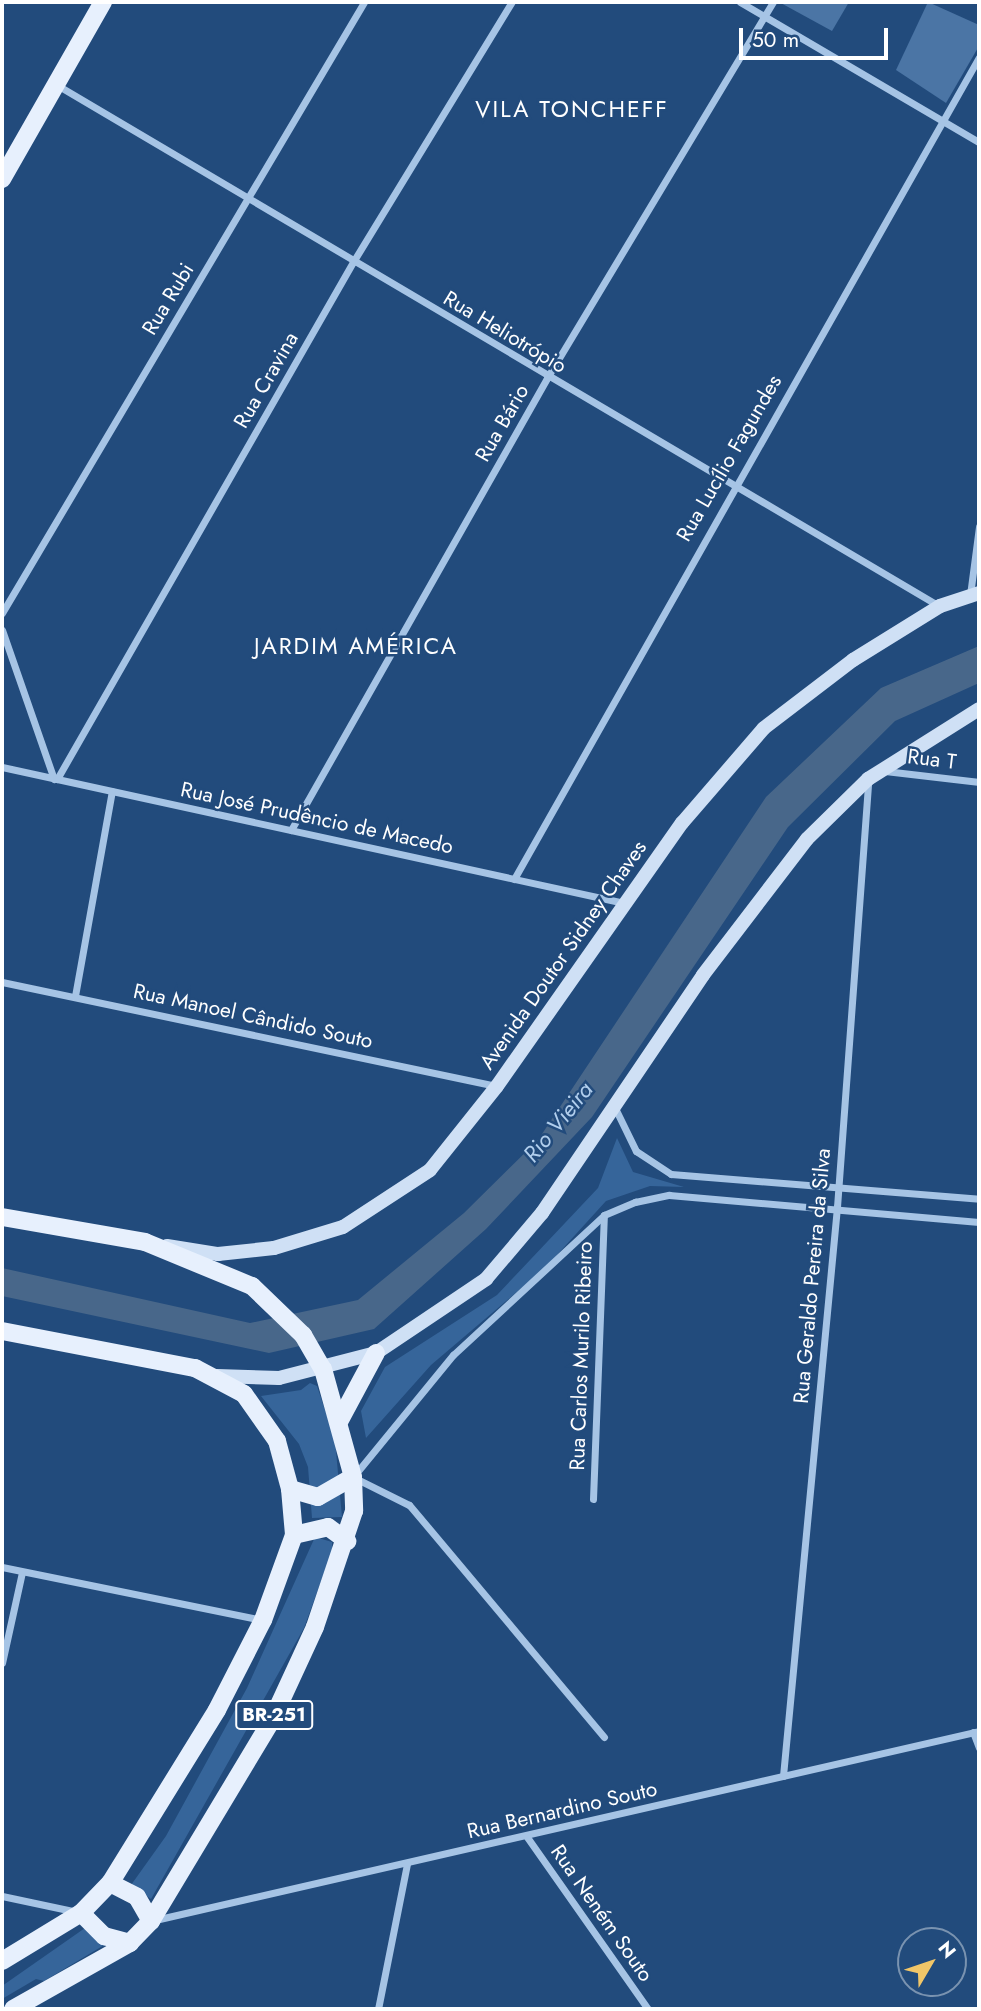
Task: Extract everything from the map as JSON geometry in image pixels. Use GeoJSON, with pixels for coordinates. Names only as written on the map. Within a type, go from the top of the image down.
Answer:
{"type":"FeatureCollection","features":[{"type":"Feature","properties":{"kind":"main road"},"geometry":{"type":"LineString","coordinates":[[2,178],[103,2]]}},
{"type":"Feature","properties":{"kind":"main road","name":"Avenida Doutor Sidney Chaves"},"geometry":{"type":"LineString","coordinates":[[145,1242],[218,1254],[274,1248],[343,1227],[430,1170],[497,1086],[682,823],[764,728],[853,660],[940,606],[975,594]]}},
{"type":"Feature","properties":{"kind":"main road"},"geometry":{"type":"LineString","coordinates":[[217,1376],[279,1378],[323,1369],[376,1353],[486,1279],[542,1213],[703,975],[807,839],[875,775],[979,709]]}},
{"type":"Feature","properties":{"kind":"main road","name":"BR-251"},"geometry":{"type":"LineString","coordinates":[[2,1217],[145,1242],[252,1286],[303,1335],[323,1369],[340,1420],[353,1477],[347,1541],[273,1718],[151,1920],[130,1943],[13,2009]]}},
{"type":"Feature","properties":{"kind":"main road","name":"BR-251"},"geometry":{"type":"LineString","coordinates":[[2,1331],[217,1376],[261,1412],[277,1440],[290,1489],[294,1535],[263,1620],[217,1710],[110,1883],[81,1913],[2,1961]]}},
{"type":"Feature","properties":{"kind":"main road"},"geometry":{"type":"LineString","coordinates":[[340,1420],[376,1353]]}},
{"type":"Feature","properties":{"kind":"main road"},"geometry":{"type":"LineString","coordinates":[[290,1489],[307,1496],[329,1495],[353,1477]]}},
{"type":"Feature","properties":{"kind":"main road"},"geometry":{"type":"LineString","coordinates":[[294,1535],[328,1527],[347,1541]]}},
{"type":"Feature","properties":{"kind":"main road"},"geometry":{"type":"LineString","coordinates":[[110,1883],[136,1897],[151,1920]]}},
{"type":"Feature","properties":{"kind":"main road"},"geometry":{"type":"LineString","coordinates":[[81,1913],[104,1936],[130,1943]]}},
{"type":"Feature","properties":{"kind":"street","name":"Rua Rubi"},"geometry":{"type":"LineString","coordinates":[[2,613],[364,2]]}},
{"type":"Feature","properties":{"kind":"street","name":"Rua Cravina"},"geometry":{"type":"LineString","coordinates":[[55,779],[353,262],[512,2]]}},
{"type":"Feature","properties":{"kind":"street"},"geometry":{"type":"LineString","coordinates":[[740,2],[979,142]]}},
{"type":"Feature","properties":{"kind":"street","name":"Rua Bário"},"geometry":{"type":"LineString","coordinates":[[291,830],[547,378],[773,2]]}},
{"type":"Feature","properties":{"kind":"street","name":"Rua Lucílio Fagundes"},"geometry":{"type":"LineString","coordinates":[[514,879],[733,486],[979,57]]}},
{"type":"Feature","properties":{"kind":"street","name":"Rua Heliotrópio"},"geometry":{"type":"LineString","coordinates":[[55,84],[547,378],[940,606]]}},
{"type":"Feature","properties":{"kind":"street"},"geometry":{"type":"LineString","coordinates":[[975,594],[979,527]]}},
{"type":"Feature","properties":{"kind":"street"},"geometry":{"type":"LineString","coordinates":[[2,630],[55,779]]}},
{"type":"Feature","properties":{"kind":"street","name":"Rua José Prudêncio de Macedo"},"geometry":{"type":"LineString","coordinates":[[2,767],[624,903]]}},
{"type":"Feature","properties":{"kind":"street","name":"Rua T"},"geometry":{"type":"LineString","coordinates":[[875,775],[979,782]]}},
{"type":"Feature","properties":{"kind":"street","name":"Rua Geraldo Pereira da Silva"},"geometry":{"type":"LineString","coordinates":[[783,1776],[875,775]]}},
{"type":"Feature","properties":{"kind":"street"},"geometry":{"type":"LineString","coordinates":[[75,996],[113,791]]}},
{"type":"Feature","properties":{"kind":"street","name":"Rua Manoel Cândido Souto"},"geometry":{"type":"LineString","coordinates":[[2,982],[497,1086]]}},
{"type":"Feature","properties":{"kind":"street"},"geometry":{"type":"LineString","coordinates":[[615,1108],[636,1151],[671,1174],[979,1199]]}},
{"type":"Feature","properties":{"kind":"street"},"geometry":{"type":"LineString","coordinates":[[604,1737],[410,1505],[353,1477],[453,1355],[604,1215],[669,1195],[837,1207],[979,1222]]}},
{"type":"Feature","properties":{"kind":"street","name":"Rua Carlos Murilo Ribeiro"},"geometry":{"type":"LineString","coordinates":[[593,1499],[604,1215]]}},
{"type":"Feature","properties":{"kind":"street"},"geometry":{"type":"LineString","coordinates":[[2,1567],[263,1620]]}},
{"type":"Feature","properties":{"kind":"street"},"geometry":{"type":"LineString","coordinates":[[2,1663],[22,1572]]}},
{"type":"Feature","properties":{"kind":"street"},"geometry":{"type":"LineString","coordinates":[[976,1731],[979,1748]]}},
{"type":"Feature","properties":{"kind":"street","name":"Rua Bernardino Souto"},"geometry":{"type":"LineString","coordinates":[[151,1920],[527,1837],[976,1731]]}},
{"type":"Feature","properties":{"kind":"street","name":"Rua Neném Souto"},"geometry":{"type":"LineString","coordinates":[[527,1837],[648,2009]]}},
{"type":"Feature","properties":{"kind":"street"},"geometry":{"type":"LineString","coordinates":[[378,2009],[407,1864]]}},
{"type":"Feature","properties":{"kind":"street"},"geometry":{"type":"LineString","coordinates":[[2,1896],[81,1913]]}},
{"type":"Feature","properties":{"kind":"shaded area"},"geometry":{"type":"Polygon","coordinates":[[[617,1138],[633,1172],[684,1187],[650,1186],[606,1201],[546,1267],[431,1365],[366,1438],[361,1411],[385,1367],[497,1295],[598,1188],[617,1138]]]}},
{"type":"Feature","properties":{"kind":"shaded area"},"geometry":{"type":"Polygon","coordinates":[[[310,1383],[317,1386],[335,1440],[342,1517],[312,1518],[308,1467],[299,1444],[261,1396],[301,1390],[310,1383]]]}},
{"type":"Feature","properties":{"kind":"shaded area"},"geometry":{"type":"Polygon","coordinates":[[[315,1537],[332,1542],[332,1551],[304,1628],[151,1899],[131,1885],[166,1836],[247,1688],[315,1537]]]}},
{"type":"Feature","properties":{"kind":"shaded area"},"geometry":{"type":"Polygon","coordinates":[[[85,1928],[106,1944],[44,1981],[36,1979],[2,1999],[2,1986],[85,1928]]]}},
{"type":"Feature","properties":{"kind":"water","name":"Rio Vieira"},"geometry":{"type":"Polygon","coordinates":[[[979,646],[979,683],[895,721],[788,827],[592,1117],[486,1229],[374,1329],[269,1353],[2,1296],[2,1268],[250,1323],[358,1300],[464,1213],[538,1140],[766,797],[881,688],[979,646]]]}},
{"type":"Feature","properties":{"kind":"building"},"geometry":{"type":"Polygon","coordinates":[[[779,2],[849,2],[832,31],[779,2]]]}},
{"type":"Feature","properties":{"kind":"building"},"geometry":{"type":"Polygon","coordinates":[[[928,2],[979,25],[979,46],[946,103],[896,70],[928,2]]]}},
{"type":"Feature","properties":{"kind":"district","name":"VILA TONCHEFF"},"geometry":{"type":"Point","coordinates":[572,109]}},
{"type":"Feature","properties":{"kind":"district","name":"JARDIM AMÉRICA"},"geometry":{"type":"Point","coordinates":[356,646]}}]}
